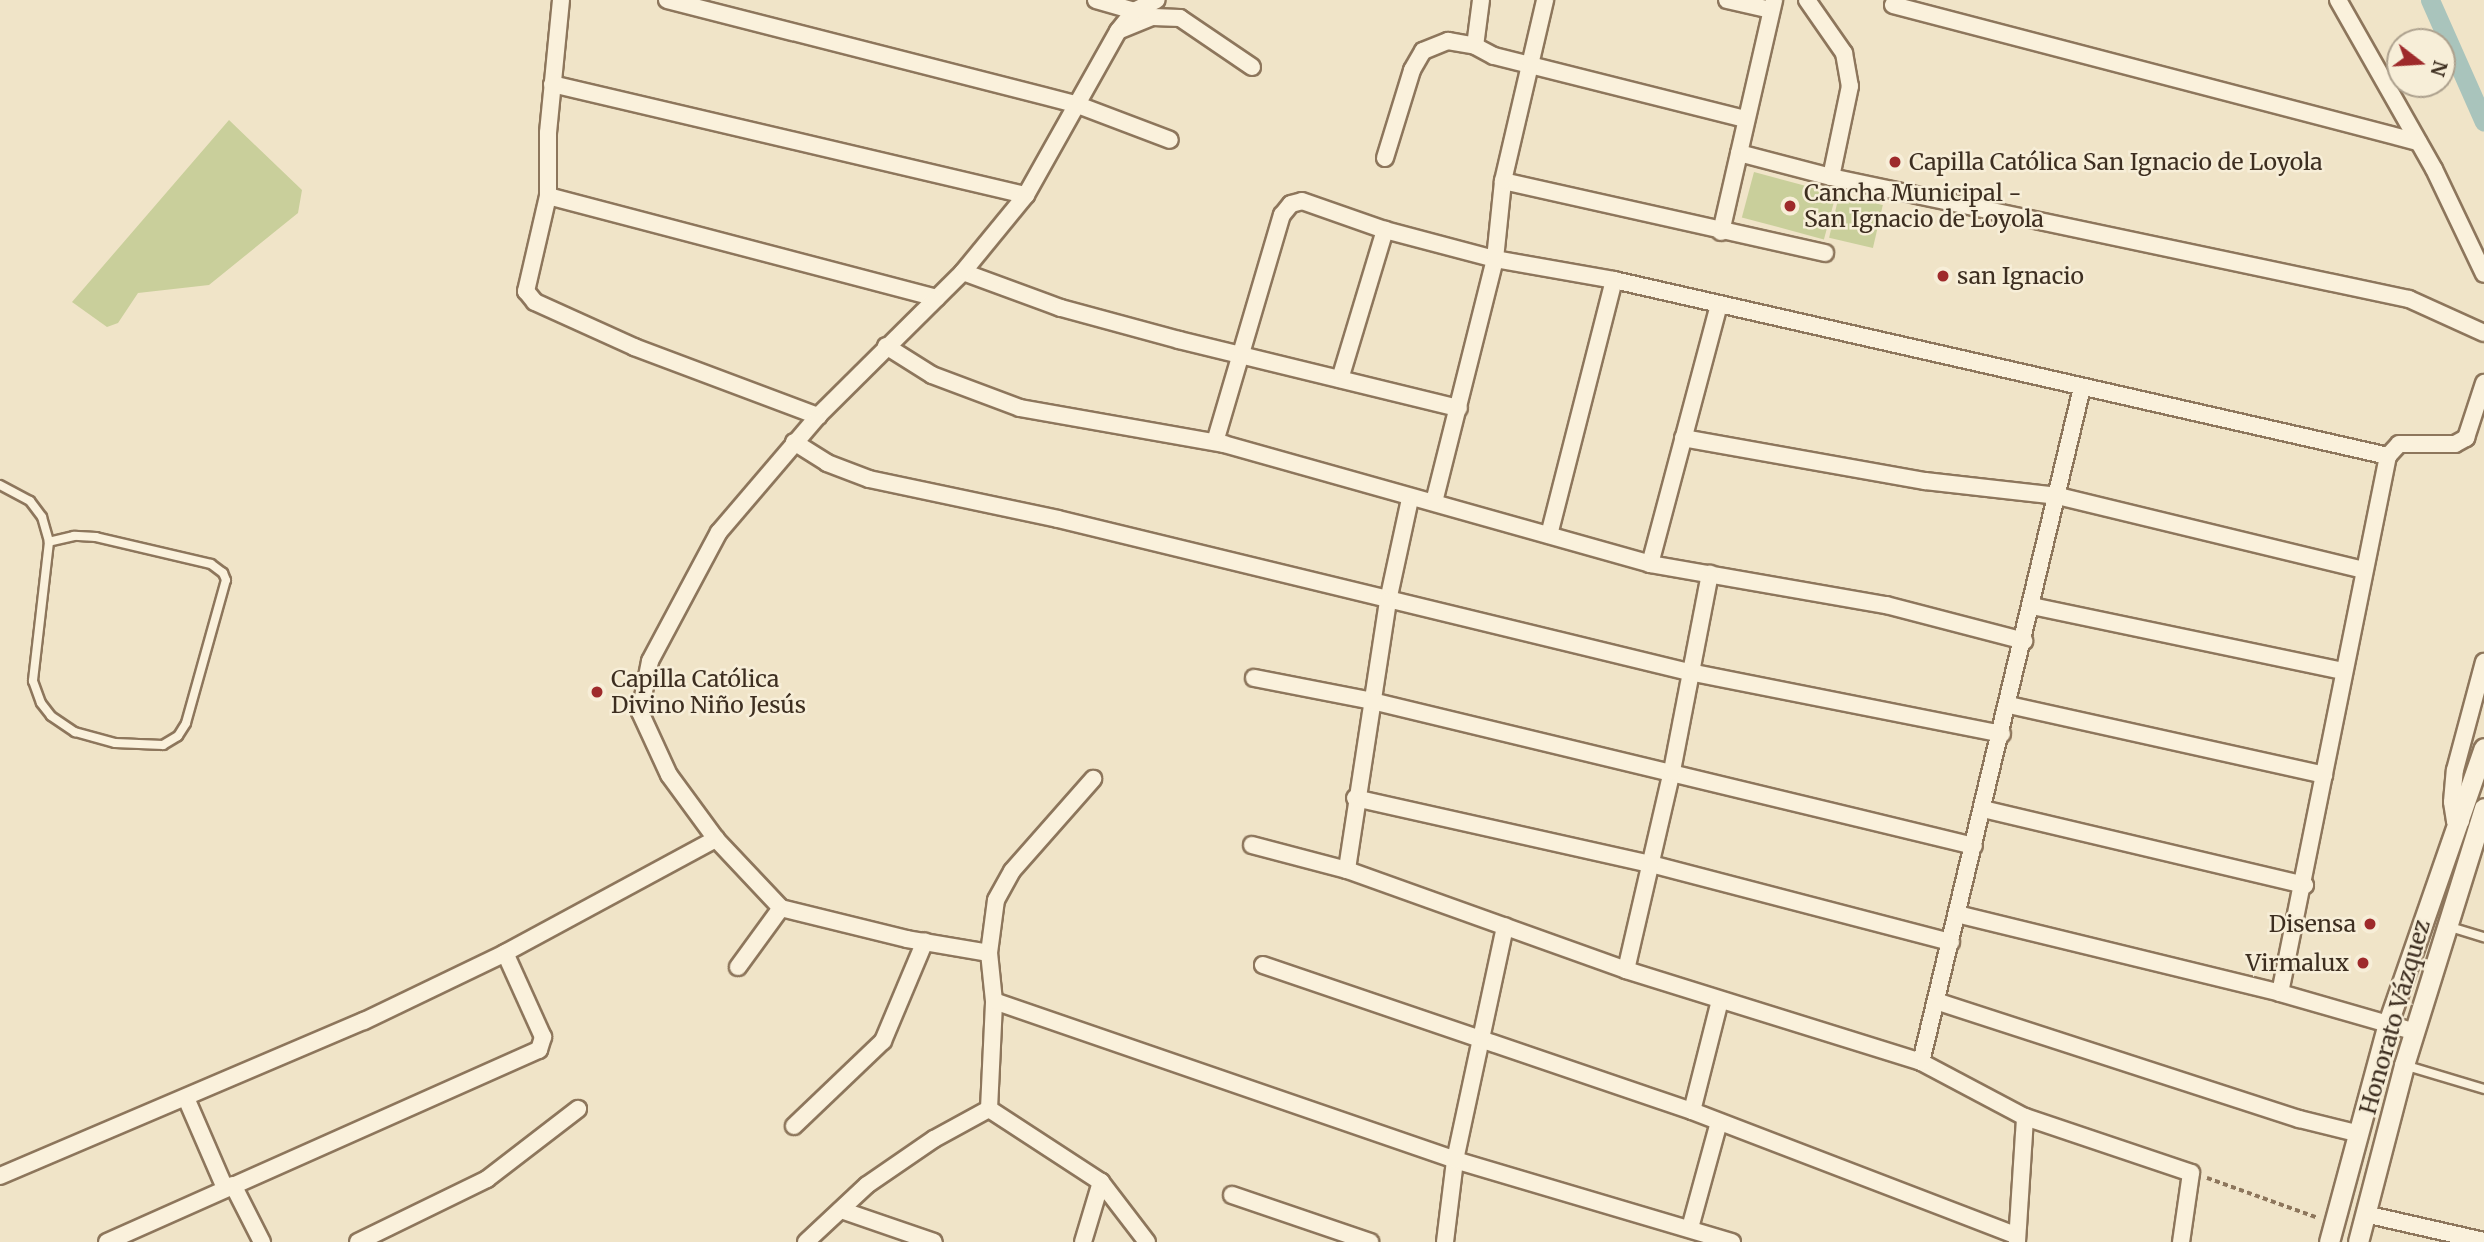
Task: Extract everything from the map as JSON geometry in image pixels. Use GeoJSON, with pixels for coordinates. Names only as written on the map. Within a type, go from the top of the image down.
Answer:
{"type":"FeatureCollection","features":[{"type":"Feature","properties":{"kind":"street"},"geometry":{"type":"LineString","coordinates":[[561,0],[552,84],[548,197],[526,276],[526,292],[535,302],[634,347],[818,416]]}},
{"type":"Feature","properties":{"kind":"street"},"geometry":{"type":"LineString","coordinates":[[667,0],[1078,105],[1170,140]]}},
{"type":"Feature","properties":{"kind":"street"},"geometry":{"type":"LineString","coordinates":[[1096,0],[1134,11]]}},
{"type":"Feature","properties":{"kind":"street"},"geometry":{"type":"LineString","coordinates":[[989,953],[781,908],[716,839],[669,775],[640,712],[650,661],[719,532],[818,416],[963,272],[1026,195],[1118,31],[1134,11],[1157,0]]}},
{"type":"Feature","properties":{"kind":"street"},"geometry":{"type":"LineString","coordinates":[[1475,46],[1481,0]]}},
{"type":"Feature","properties":{"kind":"street"},"geometry":{"type":"LineString","coordinates":[[1434,502],[1495,259],[1503,181],[1545,0]]}},
{"type":"Feature","properties":{"kind":"street"},"geometry":{"type":"LineString","coordinates":[[1721,232],[1744,119],[1773,5],[1727,0]]}},
{"type":"Feature","properties":{"kind":"street"},"geometry":{"type":"LineString","coordinates":[[1807,0],[1844,53],[1850,86],[1830,177]]}},
{"type":"Feature","properties":{"kind":"street"},"geometry":{"type":"LineString","coordinates":[[2338,0],[2418,142],[2484,274]]}},
{"type":"Feature","properties":{"kind":"street"},"geometry":{"type":"LineString","coordinates":[[1894,5],[2418,142]]}},
{"type":"Feature","properties":{"kind":"street"},"geometry":{"type":"LineString","coordinates":[[1118,31],[1153,17],[1180,18],[1252,66]]}},
{"type":"Feature","properties":{"kind":"street"},"geometry":{"type":"LineString","coordinates":[[1385,158],[1412,70],[1423,51],[1448,41],[1475,46],[1528,68],[1744,119]]}},
{"type":"Feature","properties":{"kind":"street"},"geometry":{"type":"LineString","coordinates":[[552,84],[1026,195]]}},
{"type":"Feature","properties":{"kind":"street"},"geometry":{"type":"LineString","coordinates":[[1739,153],[1830,177],[2409,299],[2484,333]]}},
{"type":"Feature","properties":{"kind":"street"},"geometry":{"type":"LineString","coordinates":[[1503,181],[1721,232],[1825,253]]}},
{"type":"Feature","properties":{"kind":"street"},"geometry":{"type":"LineString","coordinates":[[548,197],[937,298]]}},
{"type":"Feature","properties":{"kind":"street"},"geometry":{"type":"LineString","coordinates":[[1215,442],[1238,354],[1282,215],[1291,204],[1302,201],[1385,230],[1495,259],[1614,279],[2388,456]]}},
{"type":"Feature","properties":{"kind":"street"},"geometry":{"type":"LineString","coordinates":[[1340,379],[1385,230]]}},
{"type":"Feature","properties":{"kind":"street"},"geometry":{"type":"LineString","coordinates":[[963,272],[1061,308],[1459,408]]}},
{"type":"Feature","properties":{"kind":"street"},"geometry":{"type":"LineString","coordinates":[[1549,535],[1614,279]]}},
{"type":"Feature","properties":{"kind":"street"},"geometry":{"type":"LineString","coordinates":[[1650,564],[1719,304]]}},
{"type":"Feature","properties":{"kind":"street"},"geometry":{"type":"LineString","coordinates":[[886,346],[932,375],[1020,408],[1215,442],[1410,499],[1434,502],[1650,564],[1886,605],[2024,641]]}},
{"type":"Feature","properties":{"kind":"street"},"geometry":{"type":"LineString","coordinates":[[2280,993],[2305,885],[2342,671],[2388,456],[2399,444],[2455,443],[2466,438],[2484,383]]}},
{"type":"Feature","properties":{"kind":"street"},"geometry":{"type":"LineString","coordinates":[[1921,1062],[2009,705],[2082,388]]}},
{"type":"Feature","properties":{"kind":"street"},"geometry":{"type":"LineString","coordinates":[[1683,438],[1925,481],[2058,496],[2364,570]]}},
{"type":"Feature","properties":{"kind":"street"},"geometry":{"type":"LineString","coordinates":[[794,442],[827,463],[869,479],[1058,519],[1689,672],[2002,734]]}},
{"type":"Feature","properties":{"kind":"street"},"geometry":{"type":"LineString","coordinates":[[1347,870],[1355,797],[1388,601],[1410,499]]}},
{"type":"Feature","properties":{"kind":"street"},"geometry":{"type":"LineString","coordinates":[[1626,970],[1672,771],[1710,574]]}},
{"type":"Feature","properties":{"kind":"street"},"geometry":{"type":"LineString","coordinates":[[2032,606],[2342,671]]}},
{"type":"Feature","properties":{"kind":"street","name":"Honorato Vázquez"},"geometry":{"type":"LineString","coordinates":[[2455,821],[2455,770],[2484,662]]}},
{"type":"Feature","properties":{"kind":"street"},"geometry":{"type":"LineString","coordinates":[[1254,678],[1372,701],[1672,771],[1974,846]]}},
{"type":"Feature","properties":{"kind":"street"},"geometry":{"type":"LineString","coordinates":[[2009,705],[2324,775]]}},
{"type":"Feature","properties":{"kind":"street","name":"Honorato Vázquez"},"geometry":{"type":"LineString","coordinates":[[2331,1233],[2388,1023],[2455,821],[2484,748]]}},
{"type":"Feature","properties":{"kind":"street"},"geometry":{"type":"LineString","coordinates":[[989,1109],[995,1001],[989,953],[996,900],[1012,871],[1093,779]]}},
{"type":"Feature","properties":{"kind":"street"},"geometry":{"type":"LineString","coordinates":[[1355,797],[1651,864],[1951,942]]}},
{"type":"Feature","properties":{"kind":"street"},"geometry":{"type":"LineString","coordinates":[[1983,809],[2305,885]]}},
{"type":"Feature","properties":{"kind":"street"},"geometry":{"type":"LineString","coordinates":[[2455,821],[2482,816]]}},
{"type":"Feature","properties":{"kind":"street","name":"Honorato Vázquez"},"geometry":{"type":"LineString","coordinates":[[2358,1242],[2404,1065],[2482,816]]}},
{"type":"Feature","properties":{"kind":"street"},"geometry":{"type":"LineString","coordinates":[[0,1176],[186,1098],[505,953],[716,839]]}},
{"type":"Feature","properties":{"kind":"street"},"geometry":{"type":"LineString","coordinates":[[1252,845],[1347,870],[1626,970],[1921,1062],[2025,1117],[2192,1173],[2181,1242]]}},
{"type":"Feature","properties":{"kind":"street"},"geometry":{"type":"LineString","coordinates":[[738,967],[781,908]]}},
{"type":"Feature","properties":{"kind":"street"},"geometry":{"type":"LineString","coordinates":[[1957,914],[2280,993],[2416,1032]]}},
{"type":"Feature","properties":{"kind":"street"},"geometry":{"type":"LineString","coordinates":[[1445,1242],[1455,1160],[1505,926]]}},
{"type":"Feature","properties":{"kind":"street"},"geometry":{"type":"LineString","coordinates":[[794,1126],[883,1041],[925,941]]}},
{"type":"Feature","properties":{"kind":"street"},"geometry":{"type":"LineString","coordinates":[[107,1242],[539,1049],[543,1037],[505,953]]}},
{"type":"Feature","properties":{"kind":"street"},"geometry":{"type":"LineString","coordinates":[[1263,965],[1692,1111],[2017,1239],[2025,1117]]}},
{"type":"Feature","properties":{"kind":"street"},"geometry":{"type":"LineString","coordinates":[[1692,1111],[1720,1000]]}},
{"type":"Feature","properties":{"kind":"street"},"geometry":{"type":"LineString","coordinates":[[995,1001],[1455,1160],[1690,1227],[1732,1242]]}},
{"type":"Feature","properties":{"kind":"street"},"geometry":{"type":"LineString","coordinates":[[1936,1001],[2299,1119],[2356,1133]]}},
{"type":"Feature","properties":{"kind":"street"},"geometry":{"type":"LineString","coordinates":[[186,1098],[229,1187],[262,1242]]}},
{"type":"Feature","properties":{"kind":"street"},"geometry":{"type":"LineString","coordinates":[[358,1242],[487,1179],[578,1109]]}},
{"type":"Feature","properties":{"kind":"street"},"geometry":{"type":"LineString","coordinates":[[989,1109],[1051,1146],[1101,1182],[1147,1242]]}},
{"type":"Feature","properties":{"kind":"street"},"geometry":{"type":"LineString","coordinates":[[806,1242],[867,1185],[934,1139],[989,1109]]}},
{"type":"Feature","properties":{"kind":"street"},"geometry":{"type":"LineString","coordinates":[[1690,1227],[1719,1122]]}},
{"type":"Feature","properties":{"kind":"street"},"geometry":{"type":"LineString","coordinates":[[1083,1242],[1101,1182]]}},
{"type":"Feature","properties":{"kind":"street"},"geometry":{"type":"LineString","coordinates":[[1232,1195],[1370,1242]]}},
{"type":"Feature","properties":{"kind":"street"},"geometry":{"type":"LineString","coordinates":[[841,1210],[934,1242]]}},
{"type":"Feature","properties":{"kind":"street"},"geometry":{"type":"LineString","coordinates":[[2365,1214],[2484,1241]]}},
{"type":"Feature","properties":{"kind":"lane"},"geometry":{"type":"LineString","coordinates":[[0,485],[30,501],[42,517],[49,542],[33,681],[41,703],[51,716],[75,732],[115,743],[163,745],[178,736],[186,723],[222,593],[223,573],[211,564],[96,537],[74,536],[49,542]]}},
{"type":"Feature","properties":{"kind":"lane"},"geometry":{"type":"LineString","coordinates":[[2447,926],[2484,937]]}},
{"type":"Feature","properties":{"kind":"lane"},"geometry":{"type":"LineString","coordinates":[[2404,1065],[2484,1090]]}},
{"type":"Feature","properties":{"kind":"path"},"geometry":{"type":"LineString","coordinates":[[2192,1173],[2331,1233]]}},
{"type":"Feature","properties":{"kind":"green space"},"geometry":{"type":"Polygon","coordinates":[[[229,120],[302,190],[298,213],[209,285],[138,293],[118,323],[107,327],[72,302],[229,120]]]}},
{"type":"Feature","properties":{"kind":"green space","name":"Cancha Municipal - San Ignacio de Loyola"},"geometry":{"type":"Polygon","coordinates":[[[1754,172],[1836,194],[1824,239],[1742,217],[1754,172]]]}},
{"type":"Feature","properties":{"kind":"green space"},"geometry":{"type":"Polygon","coordinates":[[[1839,195],[1883,205],[1873,248],[1829,238],[1839,195]]]}},
{"type":"Feature","properties":{"kind":"waterway"},"geometry":{"type":"LineString","coordinates":[[2430,0],[2484,122]]}},
{"type":"Feature","properties":{"kind":"place","name":"Capilla Católica San Ignacio de Loyola"},"geometry":{"type":"Point","coordinates":[1895,162]}},
{"type":"Feature","properties":{"kind":"place","name":"Cancha Municipal - San Ignacio de Loyola"},"geometry":{"type":"Point","coordinates":[1790,206]}},
{"type":"Feature","properties":{"kind":"place","name":"san Ignacio"},"geometry":{"type":"Point","coordinates":[1943,276]}},
{"type":"Feature","properties":{"kind":"place","name":"Capilla Católica Divino Niño Jesús"},"geometry":{"type":"Point","coordinates":[597,692]}},
{"type":"Feature","properties":{"kind":"place","name":"Disensa"},"geometry":{"type":"Point","coordinates":[2370,924]}},
{"type":"Feature","properties":{"kind":"place","name":"Virmalux"},"geometry":{"type":"Point","coordinates":[2363,963]}}]}
